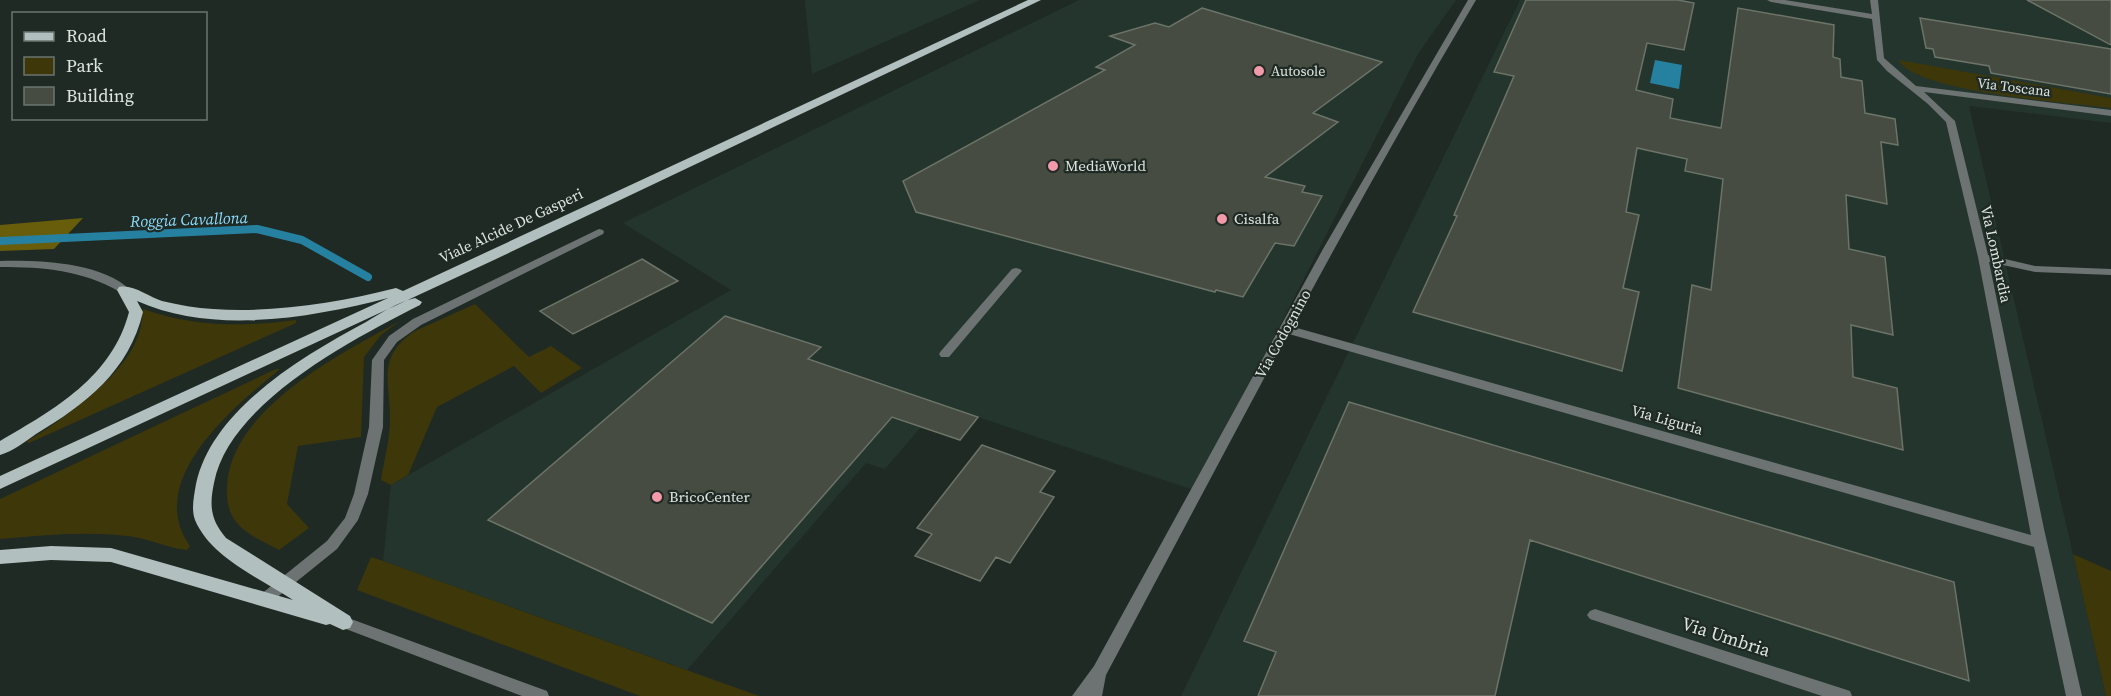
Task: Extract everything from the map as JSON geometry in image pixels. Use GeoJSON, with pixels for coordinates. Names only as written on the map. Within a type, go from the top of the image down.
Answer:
{"type":"FeatureCollection","features":[{"type":"Feature","properties":{"kind":"main road","name":"Viale Alcide De Gasperi"},"geometry":{"type":"LineString","coordinates":[[0,483],[1036,0]]}},
{"type":"Feature","properties":{"kind":"main road"},"geometry":{"type":"LineString","coordinates":[[343,622],[218,543],[203,516],[202,487],[208,464],[222,441],[273,388],[325,351],[376,321],[432,294],[489,257]]}},
{"type":"Feature","properties":{"kind":"main road"},"geometry":{"type":"LineString","coordinates":[[124,290],[154,303],[184,310],[272,313],[320,309],[439,280]]}},
{"type":"Feature","properties":{"kind":"main road"},"geometry":{"type":"LineString","coordinates":[[0,448],[40,425],[86,391],[114,361],[130,335],[136,312],[124,290]]}},
{"type":"Feature","properties":{"kind":"main road"},"geometry":{"type":"LineString","coordinates":[[0,557],[51,553],[111,555],[343,622]]}},
{"type":"Feature","properties":{"kind":"street","name":"Via Codognino"},"geometry":{"type":"LineString","coordinates":[[1080,696],[1100,671],[1441,49],[1472,0]]}},
{"type":"Feature","properties":{"kind":"street"},"geometry":{"type":"LineString","coordinates":[[1771,0],[1876,17]]}},
{"type":"Feature","properties":{"kind":"street","name":"Via Lombardia"},"geometry":{"type":"LineString","coordinates":[[1874,0],[1880,58],[1950,121],[1983,257],[2040,543]]}},
{"type":"Feature","properties":{"kind":"street","name":"Via Toscana"},"geometry":{"type":"LineString","coordinates":[[1913,87],[2111,113]]}},
{"type":"Feature","properties":{"kind":"street"},"geometry":{"type":"LineString","coordinates":[[265,599],[332,545],[343,532],[358,506],[376,427],[378,360],[388,344],[417,322],[599,232]]}},
{"type":"Feature","properties":{"kind":"street"},"geometry":{"type":"LineString","coordinates":[[1983,257],[2035,269],[2111,272]]}},
{"type":"Feature","properties":{"kind":"street"},"geometry":{"type":"LineString","coordinates":[[0,264],[61,266],[88,272],[124,290]]}},
{"type":"Feature","properties":{"kind":"street"},"geometry":{"type":"LineString","coordinates":[[945,354],[1016,271]]}},
{"type":"Feature","properties":{"kind":"street","name":"Via Liguria"},"geometry":{"type":"LineString","coordinates":[[1286,329],[2040,543]]}},
{"type":"Feature","properties":{"kind":"street"},"geometry":{"type":"LineString","coordinates":[[2040,543],[2074,696]]}},
{"type":"Feature","properties":{"kind":"street","name":"Via Umbria"},"geometry":{"type":"LineString","coordinates":[[1595,615],[1844,696]]}},
{"type":"Feature","properties":{"kind":"street"},"geometry":{"type":"LineString","coordinates":[[343,622],[541,696]]}},
{"type":"Feature","properties":{"kind":"street","name":"Via Codognino"},"geometry":{"type":"LineString","coordinates":[[1094,696],[1100,671]]}},
{"type":"Feature","properties":{"kind":"shaded area"},"geometry":{"type":"Polygon","coordinates":[[[805,0],[980,0],[812,74],[805,0]]]}},
{"type":"Feature","properties":{"kind":"shaded area"},"geometry":{"type":"Polygon","coordinates":[[[1079,0],[1456,0],[1418,54],[1196,491],[978,417],[960,440],[921,427],[885,469],[866,463],[687,670],[383,561],[391,485],[731,290],[623,223],[1079,0]]]}},
{"type":"Feature","properties":{"kind":"shaded area"},"geometry":{"type":"Polygon","coordinates":[[[1520,0],[2111,0],[2111,123],[1969,106],[2106,696],[1181,696],[1520,0]]]}},
{"type":"Feature","properties":{"kind":"shaded area"},"geometry":{"type":"Polygon","coordinates":[[[83,218],[54,249],[0,251],[0,225],[83,218]]]}},
{"type":"Feature","properties":{"kind":"green space"},"geometry":{"type":"Polygon","coordinates":[[[1899,60],[2111,98],[2111,108],[1962,88],[1911,71],[1899,60]]]}},
{"type":"Feature","properties":{"kind":"green space"},"geometry":{"type":"Polygon","coordinates":[[[475,304],[529,357],[551,346],[582,368],[541,393],[514,366],[437,407],[408,475],[391,485],[381,480],[390,427],[388,370],[390,360],[395,350],[415,331],[475,304]]]}},
{"type":"Feature","properties":{"kind":"green space"},"geometry":{"type":"Polygon","coordinates":[[[143,309],[181,319],[218,324],[257,324],[296,320],[296,323],[29,443],[26,442],[72,411],[117,370],[138,337],[143,309]]]}},
{"type":"Feature","properties":{"kind":"green space"},"geometry":{"type":"Polygon","coordinates":[[[400,321],[381,335],[364,357],[361,437],[298,446],[287,504],[309,528],[279,550],[246,532],[232,515],[228,505],[227,485],[233,457],[248,432],[268,408],[293,386],[320,367],[400,321]]]}},
{"type":"Feature","properties":{"kind":"green space"},"geometry":{"type":"Polygon","coordinates":[[[280,369],[219,424],[200,447],[186,471],[178,496],[179,521],[190,546],[187,550],[134,537],[95,534],[0,539],[0,499],[280,369]]]}},
{"type":"Feature","properties":{"kind":"green space"},"geometry":{"type":"Polygon","coordinates":[[[2073,554],[2111,571],[2111,696],[2106,696],[2073,554]]]}},
{"type":"Feature","properties":{"kind":"green space"},"geometry":{"type":"Polygon","coordinates":[[[371,557],[759,696],[640,696],[357,590],[371,557]]]}},
{"type":"Feature","properties":{"kind":"water"},"geometry":{"type":"Polygon","coordinates":[[[1655,60],[1682,65],[1679,89],[1650,83],[1655,60]]]}},
{"type":"Feature","properties":{"kind":"building"},"geometry":{"type":"Polygon","coordinates":[[[1526,0],[1678,0],[1694,3],[1684,50],[1647,43],[1636,90],[1673,99],[1670,118],[1721,128],[1738,8],[1834,25],[1833,57],[1840,59],[1841,77],[1862,81],[1865,113],[1895,119],[1898,145],[1881,142],[1887,204],[1846,195],[1849,249],[1885,257],[1893,335],[1851,325],[1853,377],[1897,388],[1903,450],[1678,388],[1692,285],[1711,290],[1723,179],[1685,171],[1687,159],[1637,148],[1626,212],[1639,215],[1623,288],[1639,292],[1622,371],[1413,312],[1457,216],[1454,215],[1514,76],[1494,72],[1526,0]]]}},
{"type":"Feature","properties":{"kind":"building"},"geometry":{"type":"Polygon","coordinates":[[[2027,0],[2111,0],[2111,45],[2027,0]]]}},
{"type":"Feature","properties":{"kind":"building"},"geometry":{"type":"Polygon","coordinates":[[[1202,8],[1382,62],[1313,113],[1338,122],[1265,177],[1305,186],[1302,192],[1322,196],[1294,246],[1275,243],[1243,297],[1216,290],[1215,292],[916,212],[903,181],[1105,70],[1096,67],[1135,45],[1110,36],[1155,23],[1169,27],[1202,8]]]}},
{"type":"Feature","properties":{"kind":"building"},"geometry":{"type":"Polygon","coordinates":[[[1920,18],[2111,49],[2111,94],[1991,73],[1989,66],[1935,57],[1933,49],[1926,48],[1920,18]]]}},
{"type":"Feature","properties":{"kind":"building"},"geometry":{"type":"Polygon","coordinates":[[[642,259],[678,281],[573,334],[540,311],[642,259]]]}},
{"type":"Feature","properties":{"kind":"building"},"geometry":{"type":"Polygon","coordinates":[[[725,316],[821,347],[808,359],[978,417],[960,440],[892,417],[712,623],[488,520],[725,316]]]}},
{"type":"Feature","properties":{"kind":"building"},"geometry":{"type":"Polygon","coordinates":[[[1349,402],[1954,582],[1969,681],[1530,540],[1495,696],[1258,696],[1276,652],[1244,641],[1349,402]]]}},
{"type":"Feature","properties":{"kind":"building"},"geometry":{"type":"Polygon","coordinates":[[[982,445],[1055,471],[1040,492],[1054,497],[1010,563],[996,557],[980,581],[915,556],[932,534],[917,528],[982,445]]]}},
{"type":"Feature","properties":{"kind":"waterway","name":"Roggia Cavallona"},"geometry":{"type":"LineString","coordinates":[[0,241],[257,229],[302,240],[368,277]]}},
{"type":"Feature","properties":{"kind":"place","name":"Autosole"},"geometry":{"type":"Point","coordinates":[1259,71]}},
{"type":"Feature","properties":{"kind":"place","name":"MediaWorld"},"geometry":{"type":"Point","coordinates":[1053,166]}},
{"type":"Feature","properties":{"kind":"place","name":"Cisalfa"},"geometry":{"type":"Point","coordinates":[1222,219]}},
{"type":"Feature","properties":{"kind":"place","name":"BricoCenter"},"geometry":{"type":"Point","coordinates":[657,497]}}]}
